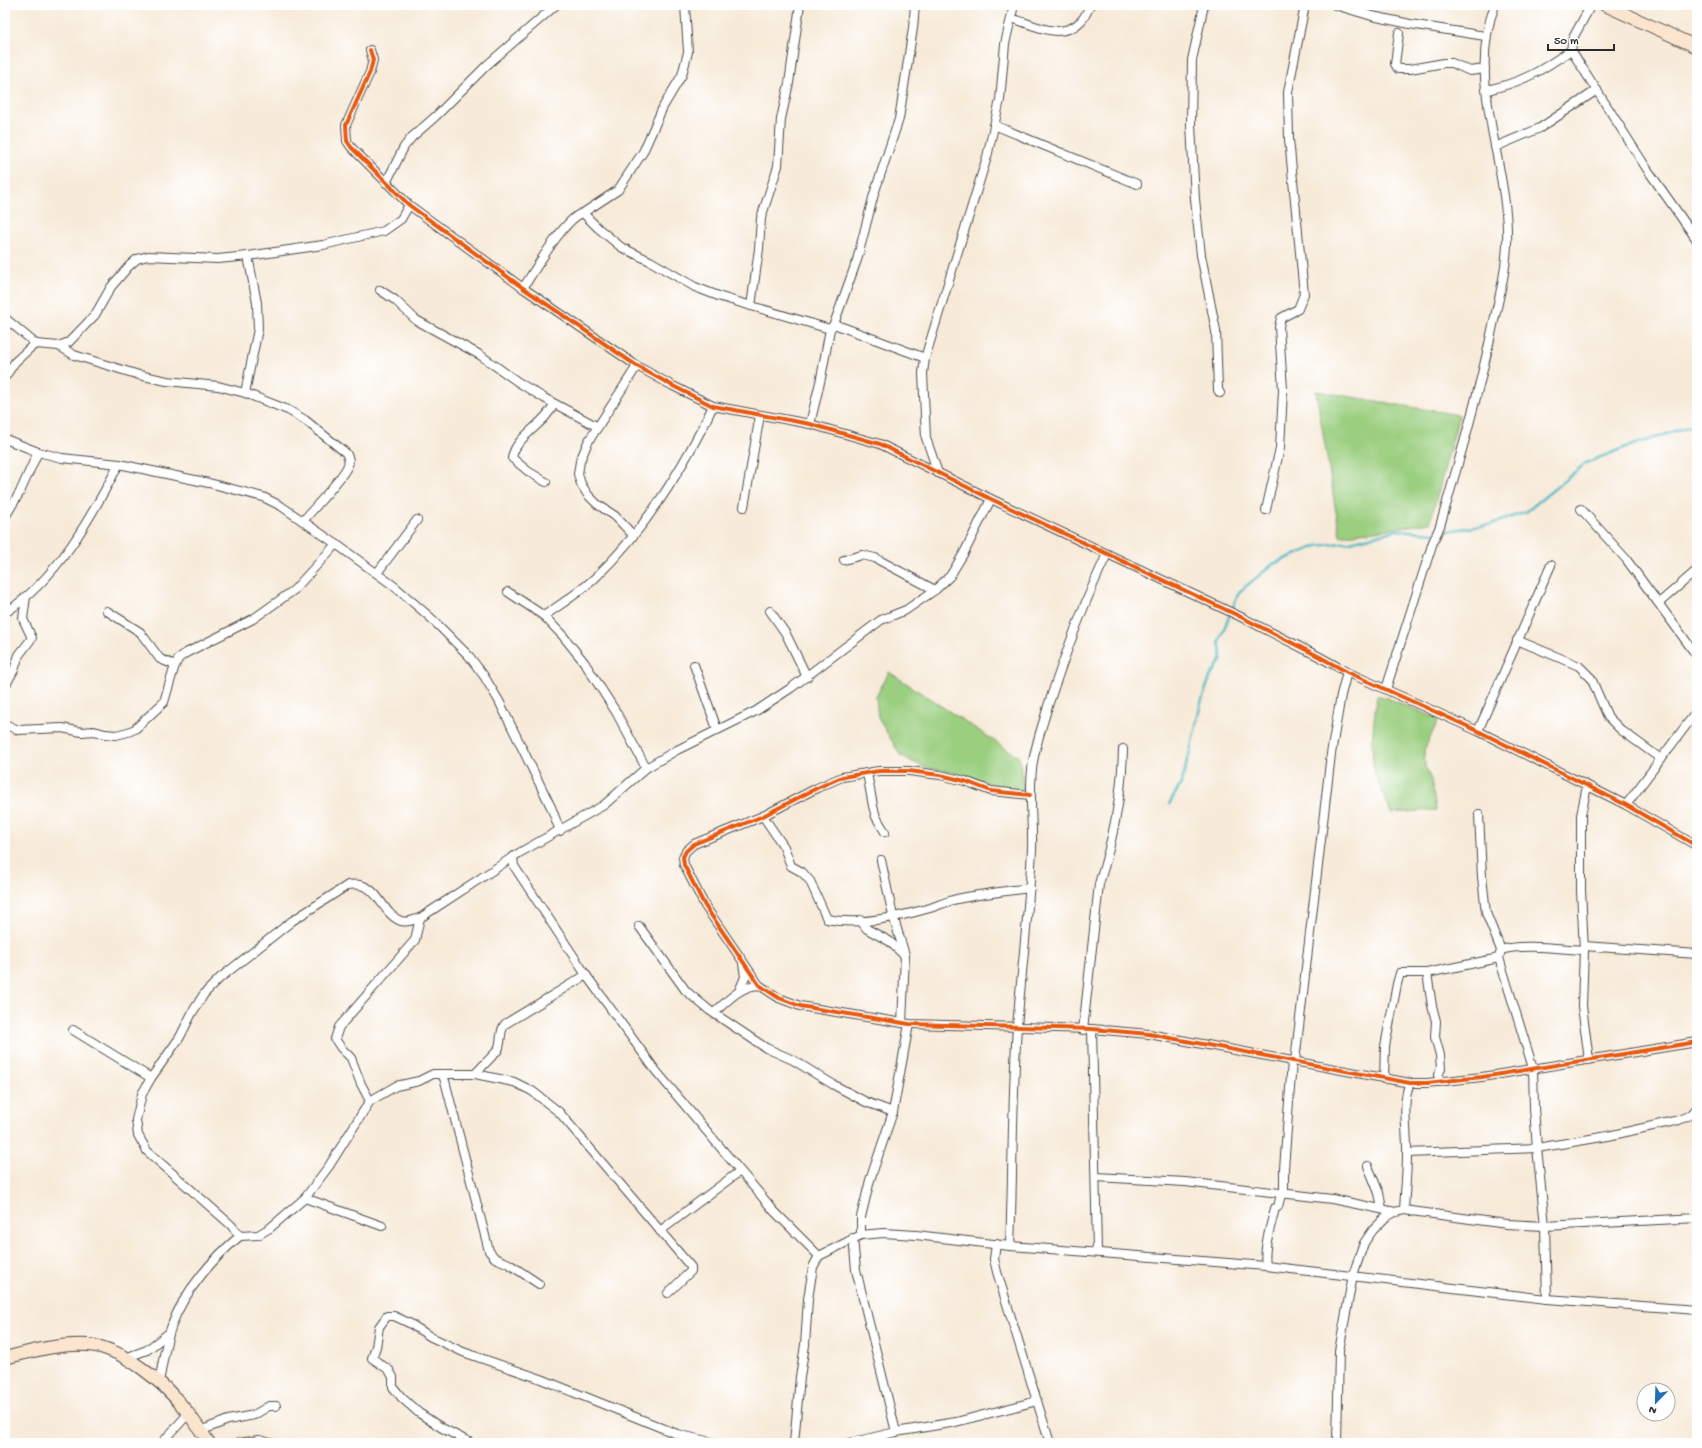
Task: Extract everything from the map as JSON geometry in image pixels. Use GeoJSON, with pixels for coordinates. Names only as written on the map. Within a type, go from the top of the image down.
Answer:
{"type":"FeatureCollection","features":[{"type":"Feature","properties":{"kind":"street"},"geometry":{"type":"LineString","coordinates":[[386,183],[404,147],[412,137],[436,116],[487,65],[556,5]]}},
{"type":"Feature","properties":{"kind":"street"},"geometry":{"type":"LineString","coordinates":[[523,288],[569,222],[579,214],[583,213],[618,190],[643,152],[663,107],[682,75],[688,52],[685,5]]}},
{"type":"Feature","properties":{"kind":"street"},"geometry":{"type":"LineString","coordinates":[[751,306],[759,249],[761,218],[778,166],[781,119],[789,83],[800,5]]}},
{"type":"Feature","properties":{"kind":"street"},"geometry":{"type":"LineString","coordinates":[[810,424],[832,327],[857,260],[874,194],[899,119],[913,28],[915,5]]}},
{"type":"Feature","properties":{"kind":"street"},"geometry":{"type":"LineString","coordinates":[[938,472],[926,438],[923,374],[925,358],[987,157],[1000,100],[1006,44],[1014,5]]}},
{"type":"Feature","properties":{"kind":"street"},"geometry":{"type":"LineString","coordinates":[[1011,18],[1036,27],[1060,32],[1070,29],[1082,21],[1090,5]]}},
{"type":"Feature","properties":{"kind":"street"},"geometry":{"type":"LineString","coordinates":[[1204,5],[1192,60],[1192,125],[1196,206],[1201,256],[1216,330],[1218,390],[1220,394]]}},
{"type":"Feature","properties":{"kind":"street"},"geometry":{"type":"LineString","coordinates":[[1266,510],[1280,448],[1283,390],[1279,327],[1281,318],[1298,309],[1304,294],[1289,138],[1288,92],[1305,5]]}},
{"type":"Feature","properties":{"kind":"street"},"geometry":{"type":"LineString","coordinates":[[1335,5],[1372,16],[1410,24],[1485,36]]}},
{"type":"Feature","properties":{"kind":"street"},"geometry":{"type":"LineString","coordinates":[[1386,689],[1433,542],[1440,526],[1470,425],[1501,290],[1507,244],[1500,170],[1495,146],[1485,69],[1485,36],[1495,5]]}},
{"type":"Feature","properties":{"kind":"street"},"geometry":{"type":"LineString","coordinates":[[1591,5],[1573,38],[1571,50],[1647,169],[1697,240]]}},
{"type":"Feature","properties":{"kind":"street"},"geometry":{"type":"LineString","coordinates":[[1605,5],[1697,47]]}},
{"type":"Feature","properties":{"kind":"street"},"geometry":{"type":"LineString","coordinates":[[1399,33],[1395,64],[1398,70],[1444,63],[1452,63],[1470,71],[1485,69]]}},
{"type":"Feature","properties":{"kind":"street"},"geometry":{"type":"LineString","coordinates":[[370,50],[373,60],[370,72],[346,125],[347,141],[351,147],[409,205],[523,288],[637,366],[713,406],[810,424],[880,444],[991,499],[1222,607],[1347,672],[1478,731],[1626,805],[1697,846]]}},
{"type":"Feature","properties":{"kind":"street"},"geometry":{"type":"LineString","coordinates":[[1487,90],[1509,85],[1528,78],[1571,50]]}},
{"type":"Feature","properties":{"kind":"street"},"geometry":{"type":"LineString","coordinates":[[1495,146],[1540,128],[1597,90]]}},
{"type":"Feature","properties":{"kind":"street"},"geometry":{"type":"LineString","coordinates":[[994,125],[1137,184]]}},
{"type":"Feature","properties":{"kind":"street"},"geometry":{"type":"LineString","coordinates":[[59,346],[69,342],[95,315],[111,287],[137,259],[148,256],[218,259],[323,245],[384,231],[401,219],[409,205]]}},
{"type":"Feature","properties":{"kind":"street"},"geometry":{"type":"LineString","coordinates":[[583,213],[621,247],[650,261],[695,287],[720,297],[832,327],[925,358]]}},
{"type":"Feature","properties":{"kind":"street"},"geometry":{"type":"LineString","coordinates":[[245,393],[258,329],[257,303],[248,256]]}},
{"type":"Feature","properties":{"kind":"street"},"geometry":{"type":"LineString","coordinates":[[380,290],[395,300],[416,320],[480,355],[518,382],[554,404],[598,427]]}},
{"type":"Feature","properties":{"kind":"street"},"geometry":{"type":"LineString","coordinates":[[5,318],[36,344],[59,346],[74,355],[139,375],[167,381],[218,386],[245,393],[288,410],[306,420],[346,453],[349,459],[348,466],[341,477],[303,521]]}},
{"type":"Feature","properties":{"kind":"street"},"geometry":{"type":"LineString","coordinates":[[5,377],[15,362],[36,344]]}},
{"type":"Feature","properties":{"kind":"street"},"geometry":{"type":"LineString","coordinates":[[634,535],[615,516],[597,504],[588,495],[581,484],[578,474],[580,461],[588,442],[637,366]]}},
{"type":"Feature","properties":{"kind":"street"},"geometry":{"type":"LineString","coordinates":[[546,482],[529,472],[512,458],[513,450],[517,444],[529,433],[533,426],[546,416],[554,404]]}},
{"type":"Feature","properties":{"kind":"street"},"geometry":{"type":"LineString","coordinates":[[544,616],[594,579],[623,549],[662,499],[694,446],[713,406]]}},
{"type":"Feature","properties":{"kind":"street"},"geometry":{"type":"LineString","coordinates":[[744,507],[760,415]]}},
{"type":"Feature","properties":{"kind":"street"},"geometry":{"type":"LineString","coordinates":[[5,439],[38,452],[62,458],[119,464],[210,483],[263,497],[303,521],[336,544],[394,586],[431,618],[469,656],[484,676],[513,729],[551,807],[560,831]]}},
{"type":"Feature","properties":{"kind":"street"},"geometry":{"type":"LineString","coordinates":[[5,517],[20,492],[38,452]]}},
{"type":"Feature","properties":{"kind":"street"},"geometry":{"type":"LineString","coordinates":[[5,613],[20,603],[60,562],[86,525],[119,464]]}},
{"type":"Feature","properties":{"kind":"street"},"geometry":{"type":"LineString","coordinates":[[240,1236],[231,1225],[147,1151],[138,1135],[136,1120],[142,1094],[151,1078],[180,1037],[192,1013],[204,994],[220,978],[292,921],[348,886],[356,884],[364,886],[372,891],[400,921],[408,922],[420,918],[483,876],[514,858],[519,853],[604,805],[646,768],[717,729],[756,710],[807,676],[882,620],[906,610],[935,590],[950,576],[964,553],[991,499]]}},
{"type":"Feature","properties":{"kind":"street"},"geometry":{"type":"LineString","coordinates":[[1580,508],[1626,559],[1697,656]]}},
{"type":"Feature","properties":{"kind":"street"},"geometry":{"type":"LineString","coordinates":[[377,574],[417,520]]}},
{"type":"Feature","properties":{"kind":"street"},"geometry":{"type":"LineString","coordinates":[[5,724],[18,730],[62,728],[82,732],[94,731],[116,735],[135,729],[164,702],[175,665],[179,658],[186,653],[253,620],[294,590],[336,544]]}},
{"type":"Feature","properties":{"kind":"street"},"geometry":{"type":"LineString","coordinates":[[1010,1246],[1013,1186],[1012,1146],[1017,1028],[1030,888],[1033,826],[1030,795],[1033,761],[1064,657],[1088,593],[1107,554]]}},
{"type":"Feature","properties":{"kind":"street"},"geometry":{"type":"LineString","coordinates":[[844,560],[862,555],[875,558],[935,590]]}},
{"type":"Feature","properties":{"kind":"street"},"geometry":{"type":"LineString","coordinates":[[1478,731],[1551,565]]}},
{"type":"Feature","properties":{"kind":"street"},"geometry":{"type":"LineString","coordinates":[[1659,603],[1697,570]]}},
{"type":"Feature","properties":{"kind":"street"},"geometry":{"type":"LineString","coordinates":[[508,592],[544,616],[563,636],[584,662],[606,694],[646,768]]}},
{"type":"Feature","properties":{"kind":"street"},"geometry":{"type":"LineString","coordinates":[[5,686],[14,670],[19,655],[32,638],[23,619],[26,596]]}},
{"type":"Feature","properties":{"kind":"street"},"geometry":{"type":"LineString","coordinates":[[107,611],[140,632],[160,659],[175,665]]}},
{"type":"Feature","properties":{"kind":"street"},"geometry":{"type":"LineString","coordinates":[[770,611],[786,634],[807,676]]}},
{"type":"Feature","properties":{"kind":"street"},"geometry":{"type":"LineString","coordinates":[[1517,640],[1579,666],[1591,678],[1608,717],[1621,730],[1661,759]]}},
{"type":"Feature","properties":{"kind":"street"},"geometry":{"type":"LineString","coordinates":[[694,665],[717,729]]}},
{"type":"Feature","properties":{"kind":"street"},"geometry":{"type":"LineString","coordinates":[[1266,1266],[1264,1257],[1272,1221],[1275,1208],[1278,1207],[1282,1194],[1294,1061],[1329,768],[1341,695],[1347,672]]}},
{"type":"Feature","properties":{"kind":"street"},"geometry":{"type":"LineString","coordinates":[[1626,805],[1697,711]]}},
{"type":"Feature","properties":{"kind":"street"},"geometry":{"type":"LineString","coordinates":[[1083,1030],[1099,884],[1106,863],[1118,807],[1123,749]]}},
{"type":"Feature","properties":{"kind":"street"},"geometry":{"type":"LineString","coordinates":[[1030,795],[991,791],[965,781],[940,775],[909,771],[880,771],[842,777],[762,816],[694,844],[686,851],[683,857],[684,865],[705,906],[759,985],[779,998],[800,1006],[906,1023],[1017,1028],[1092,1029],[1149,1034],[1410,1083],[1441,1082],[1482,1077],[1697,1042]]}},
{"type":"Feature","properties":{"kind":"street"},"geometry":{"type":"LineString","coordinates":[[867,773],[876,816],[886,832]]}},
{"type":"Feature","properties":{"kind":"street"},"geometry":{"type":"LineString","coordinates":[[1586,786],[1581,815],[1581,890],[1584,948],[1582,1006],[1590,1060]]}},
{"type":"Feature","properties":{"kind":"street"},"geometry":{"type":"LineString","coordinates":[[1479,814],[1482,877],[1486,913],[1500,954],[1533,1068],[1537,1148],[1545,1226],[1547,1299]]}},
{"type":"Feature","properties":{"kind":"street"},"geometry":{"type":"LineString","coordinates":[[762,816],[784,848],[791,866],[802,872],[810,881],[816,897],[824,909],[827,919],[842,921],[893,916],[930,908],[955,900],[998,891],[1030,888]]}},
{"type":"Feature","properties":{"kind":"street"},"geometry":{"type":"LineString","coordinates":[[514,858],[514,866],[586,975],[656,1071],[774,1211],[819,1256]]}},
{"type":"Feature","properties":{"kind":"street"},"geometry":{"type":"LineString","coordinates":[[881,860],[893,916],[905,955],[906,1023],[893,1112],[870,1180],[861,1217],[857,1237],[856,1270],[896,1432]]}},
{"type":"Feature","properties":{"kind":"street"},"geometry":{"type":"LineString","coordinates":[[370,1101],[361,1084],[351,1058],[341,1048],[335,1038],[339,1027],[415,940],[420,918]]}},
{"type":"Feature","properties":{"kind":"street"},"geometry":{"type":"LineString","coordinates":[[860,920],[867,929],[889,941],[905,955]]}},
{"type":"Feature","properties":{"kind":"street"},"geometry":{"type":"LineString","coordinates":[[639,926],[686,991],[714,1013],[766,1048],[792,1060],[834,1086],[866,1102],[893,1112]]}},
{"type":"Feature","properties":{"kind":"street"},"geometry":{"type":"LineString","coordinates":[[1384,1079],[1386,1046],[1398,976],[1400,973],[1426,973],[1500,954],[1509,947],[1520,946],[1697,954]]}},
{"type":"Feature","properties":{"kind":"street"},"geometry":{"type":"LineString","coordinates":[[739,991],[745,977],[743,963]]}},
{"type":"Feature","properties":{"kind":"street"},"geometry":{"type":"LineString","coordinates":[[1426,973],[1436,1021],[1435,1037],[1440,1055],[1441,1069],[1438,1075],[1441,1082]]}},
{"type":"Feature","properties":{"kind":"street"},"geometry":{"type":"LineString","coordinates":[[475,1074],[498,1050],[500,1046],[501,1030],[505,1024],[586,975]]}},
{"type":"Feature","properties":{"kind":"street"},"geometry":{"type":"LineString","coordinates":[[714,1013],[739,991],[759,985]]}},
{"type":"Feature","properties":{"kind":"street"},"geometry":{"type":"LineString","coordinates":[[1092,1029],[1097,1251]]}},
{"type":"Feature","properties":{"kind":"street"},"geometry":{"type":"LineString","coordinates":[[73,1030],[151,1078]]}},
{"type":"Feature","properties":{"kind":"street"},"geometry":{"type":"LineString","coordinates":[[159,1382],[169,1333],[179,1310],[194,1286],[216,1259],[240,1236],[258,1235],[270,1228],[305,1198],[329,1166],[370,1101],[396,1086],[419,1081],[433,1074],[475,1074],[514,1082],[532,1091],[559,1112],[691,1267],[691,1271],[668,1293]]}},
{"type":"Feature","properties":{"kind":"street"},"geometry":{"type":"LineString","coordinates":[[442,1074],[445,1080],[489,1250],[495,1258],[509,1264],[539,1284]]}},
{"type":"Feature","properties":{"kind":"street"},"geometry":{"type":"LineString","coordinates":[[1404,1210],[1408,1154],[1406,1117],[1408,1088],[1410,1083]]}},
{"type":"Feature","properties":{"kind":"street"},"geometry":{"type":"LineString","coordinates":[[1408,1154],[1537,1148],[1608,1136],[1679,1120],[1688,1116],[1697,1109]]}},
{"type":"Feature","properties":{"kind":"street"},"geometry":{"type":"LineString","coordinates":[[1368,1166],[1379,1193],[1382,1209]]}},
{"type":"Feature","properties":{"kind":"street"},"geometry":{"type":"LineString","coordinates":[[660,1231],[740,1170]]}},
{"type":"Feature","properties":{"kind":"street"},"geometry":{"type":"LineString","coordinates":[[1096,1177],[1185,1182],[1332,1199],[1395,1212]]}},
{"type":"Feature","properties":{"kind":"street"},"geometry":{"type":"LineString","coordinates":[[305,1198],[382,1226]]}},
{"type":"Feature","properties":{"kind":"street"},"geometry":{"type":"LineString","coordinates":[[1337,1443],[1339,1352],[1353,1275],[1362,1249],[1369,1236],[1385,1218],[1395,1212],[1404,1210],[1507,1224],[1545,1226],[1697,1218]]}},
{"type":"Feature","properties":{"kind":"street"},"geometry":{"type":"LineString","coordinates":[[794,1443],[800,1377],[806,1345],[808,1299],[813,1267],[819,1256],[857,1237],[883,1233],[1010,1246],[1097,1251],[1266,1266],[1353,1275],[1547,1299],[1697,1310]]}},
{"type":"Feature","properties":{"kind":"street"},"geometry":{"type":"LineString","coordinates":[[996,1244],[994,1259],[996,1272],[1050,1443]]}},
{"type":"Feature","properties":{"kind":"street"},"geometry":{"type":"LineString","coordinates":[[471,1443],[442,1428],[419,1413],[402,1398],[393,1387],[392,1377],[389,1370],[372,1358],[376,1346],[379,1327],[387,1316],[394,1316],[409,1323],[432,1337],[463,1352],[542,1379],[677,1434],[715,1443]]}},
{"type":"Feature","properties":{"kind":"street"},"geometry":{"type":"LineString","coordinates":[[125,1358],[147,1350],[169,1333]]}},
{"type":"Feature","properties":{"kind":"street"},"geometry":{"type":"LineString","coordinates":[[5,1358],[63,1346],[90,1345],[111,1351],[125,1358],[159,1382],[188,1414],[209,1443]]}},
{"type":"Feature","properties":{"kind":"street"},"geometry":{"type":"LineString","coordinates":[[849,1443],[896,1432],[956,1422],[1037,1401]]}},
{"type":"Feature","properties":{"kind":"street"},"geometry":{"type":"LineString","coordinates":[[200,1431],[228,1420],[254,1415],[269,1406],[276,1406]]}},
{"type":"Feature","properties":{"kind":"street"},"geometry":{"type":"LineString","coordinates":[[162,1443],[188,1414]]}},
{"type":"Feature","properties":{"kind":"street"},"geometry":{"type":"LineString","coordinates":[[239,1443],[259,1440],[271,1443]]}},
{"type":"Feature","properties":{"kind":"green space"},"geometry":{"type":"Polygon","coordinates":[[[1316,391],[1459,415],[1430,523],[1340,536],[1316,391]]]}},
{"type":"Feature","properties":{"kind":"green space"},"geometry":{"type":"Polygon","coordinates":[[[889,672],[1019,757],[1024,789],[999,786],[966,776],[921,766],[901,756],[878,718],[876,697],[889,672]]]}},
{"type":"Feature","properties":{"kind":"green space"},"geometry":{"type":"Polygon","coordinates":[[[1377,695],[1439,719],[1424,750],[1425,766],[1431,780],[1436,810],[1391,813],[1376,776],[1372,755],[1377,695]]]}},
{"type":"Feature","properties":{"kind":"waterway"},"geometry":{"type":"LineString","coordinates":[[1439,532],[1488,525],[1526,512],[1586,463],[1621,449],[1697,424]]}},
{"type":"Feature","properties":{"kind":"waterway"},"geometry":{"type":"LineString","coordinates":[[1169,804],[1181,784],[1201,703],[1210,677],[1222,659],[1219,641],[1239,592],[1273,564],[1317,546],[1350,542],[1397,530],[1434,533]]}},
{"type":"Feature","properties":{"kind":"cycle path"},"geometry":{"type":"LineString","coordinates":[[370,50],[373,60],[370,72],[346,125],[347,141],[351,147],[409,205],[523,288],[637,366],[713,406],[810,424],[880,444],[991,499],[1239,616],[1347,672],[1478,731],[1626,805],[1697,846]]}},
{"type":"Feature","properties":{"kind":"cycle path"},"geometry":{"type":"LineString","coordinates":[[1030,795],[991,791],[965,781],[940,775],[909,771],[879,771],[842,777],[817,788],[763,816],[694,844],[686,851],[683,857],[684,865],[705,906],[759,985],[779,998],[800,1006],[909,1024],[1092,1029],[1149,1034],[1410,1083],[1427,1083],[1482,1077],[1697,1042]]}}]}
